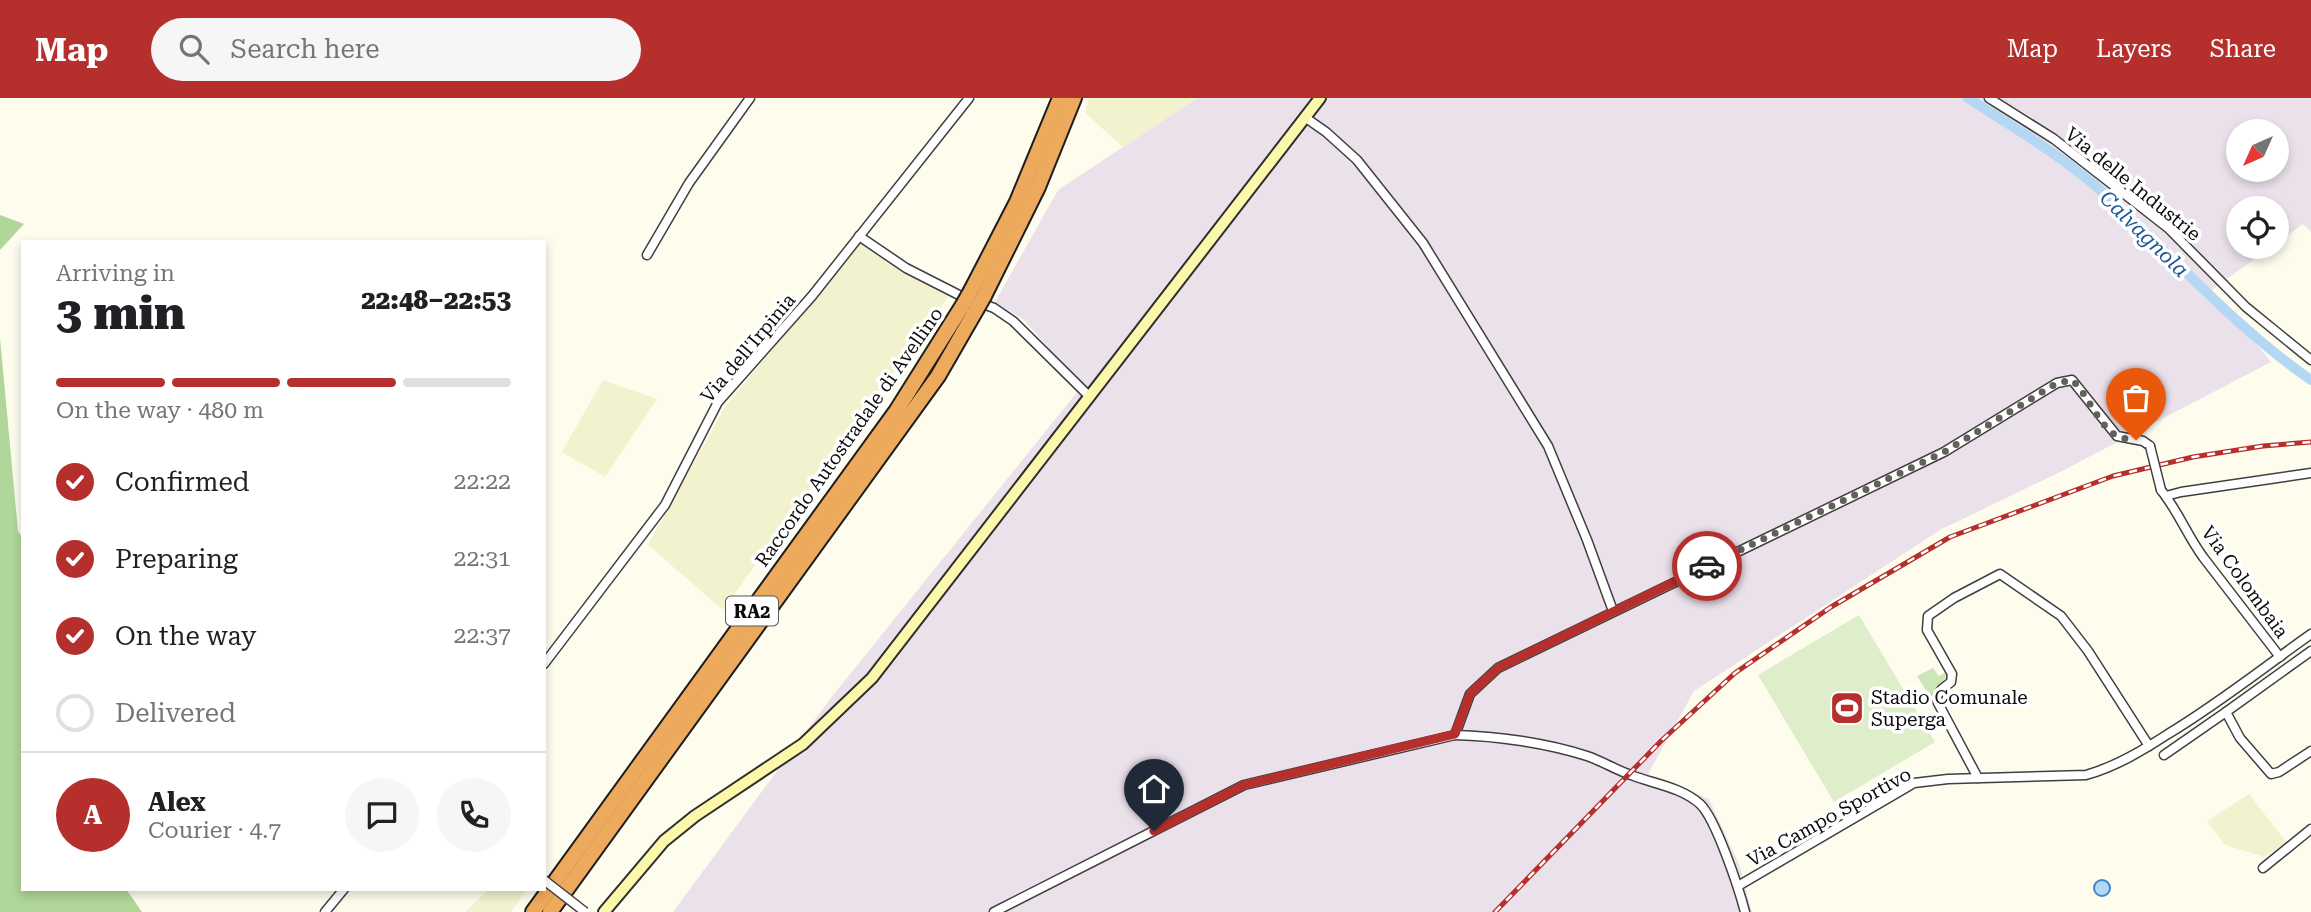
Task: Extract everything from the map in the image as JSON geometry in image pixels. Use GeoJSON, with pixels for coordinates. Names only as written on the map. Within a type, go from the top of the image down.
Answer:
{"type":"FeatureCollection","features":[{"type":"Feature","properties":{"kind":"highway","name":"Raccordo Autostradale di Avellino"},"geometry":{"type":"LineString","coordinates":[[550,912],[938,376],[1017,202],[1060,98]]}},
{"type":"Feature","properties":{"kind":"highway","name":"Raccordo Autostradale di Avellino"},"geometry":{"type":"LineString","coordinates":[[977,293],[1038,187],[1074,98]]}},
{"type":"Feature","properties":{"kind":"highway","name":"Raccordo Autostradale di Avellino"},"geometry":{"type":"LineString","coordinates":[[533,912],[897,410],[945,338],[970,308]]}},
{"type":"Feature","properties":{"kind":"street"},"geometry":{"type":"LineString","coordinates":[[647,255],[689,183],[750,98]]}},
{"type":"Feature","properties":{"kind":"street","name":"Via dell'Irpinia"},"geometry":{"type":"LineString","coordinates":[[546,662],[665,505],[718,402],[812,296],[969,98]]}},
{"type":"Feature","properties":{"kind":"street"},"geometry":{"type":"LineString","coordinates":[[604,912],[664,841],[695,816],[803,744],[872,678],[1320,98]]}},
{"type":"Feature","properties":{"kind":"street","name":"Via delle Industrie"},"geometry":{"type":"LineString","coordinates":[[1989,98],[2054,139],[2168,228],[2246,307],[2311,360]]}},
{"type":"Feature","properties":{"kind":"street"},"geometry":{"type":"LineString","coordinates":[[1306,118],[1357,160],[1423,243],[1548,446],[1613,611],[1498,668],[1470,694],[1455,734]]}},
{"type":"Feature","properties":{"kind":"street"},"geometry":{"type":"LineString","coordinates":[[859,236],[906,268],[958,295],[994,308],[1013,321],[1090,397]]}},
{"type":"Feature","properties":{"kind":"street","name":"Via Colombaia"},"geometry":{"type":"LineString","coordinates":[[1613,611],[1944,452],[2057,383],[2072,380],[2117,436],[2150,446],[2163,493],[2175,508],[2198,551],[2280,657]]}},
{"type":"Feature","properties":{"kind":"street"},"geometry":{"type":"LineString","coordinates":[[2163,493],[2311,474]]}},
{"type":"Feature","properties":{"kind":"street"},"geometry":{"type":"LineString","coordinates":[[1978,778],[1938,703],[1937,696],[1951,682],[1952,674],[1927,630],[1928,616],[1954,598],[2000,573],[2061,616],[2088,651],[2149,746]]}},
{"type":"Feature","properties":{"kind":"street","name":"Via Campo Sportivo"},"geometry":{"type":"LineString","coordinates":[[1738,886],[1914,783],[2086,775],[2103,771],[2202,713],[2311,634]]}},
{"type":"Feature","properties":{"kind":"street"},"geometry":{"type":"LineString","coordinates":[[2164,755],[2311,651]]}},
{"type":"Feature","properties":{"kind":"street"},"geometry":{"type":"LineString","coordinates":[[2226,712],[2241,738],[2271,774],[2311,751]]}},
{"type":"Feature","properties":{"kind":"street"},"geometry":{"type":"LineString","coordinates":[[994,912],[1244,785],[1455,734],[1478,735],[1590,757],[1629,775],[1674,789],[1700,804],[1709,816],[1738,886],[1745,912]]}},
{"type":"Feature","properties":{"kind":"street"},"geometry":{"type":"LineString","coordinates":[[2263,868],[2311,829]]}},
{"type":"Feature","properties":{"kind":"street"},"geometry":{"type":"LineString","coordinates":[[546,882],[585,912]]}},
{"type":"Feature","properties":{"kind":"street"},"geometry":{"type":"LineString","coordinates":[[325,912],[342,891]]}},
{"type":"Feature","properties":{"kind":"shaded area"},"geometry":{"type":"Polygon","coordinates":[[[1197,98],[2311,98],[2311,232],[2303,224],[2289,234],[2289,196],[2226,196],[2226,259],[2255,259],[2212,290],[2271,362],[2062,471],[1940,530],[1694,691],[1648,774],[1709,799],[1739,864],[1752,912],[673,912],[830,699],[1082,386],[1024,320],[995,302],[1058,190],[1197,98]]]}},
{"type":"Feature","properties":{"kind":"green space"},"geometry":{"type":"Polygon","coordinates":[[[1089,98],[1197,98],[1123,147],[1085,113],[1089,98]]]}},
{"type":"Feature","properties":{"kind":"green space"},"geometry":{"type":"Polygon","coordinates":[[[0,215],[24,224],[0,250],[0,215]]]}},
{"type":"Feature","properties":{"kind":"green space"},"geometry":{"type":"Polygon","coordinates":[[[860,243],[904,273],[949,296],[723,610],[648,545],[725,407],[860,243]]]}},
{"type":"Feature","properties":{"kind":"green space"},"geometry":{"type":"Polygon","coordinates":[[[0,338],[18,531],[21,536],[21,891],[127,891],[142,912],[0,912],[0,338]]]}},
{"type":"Feature","properties":{"kind":"green space"},"geometry":{"type":"Polygon","coordinates":[[[603,380],[657,399],[605,477],[562,452],[603,380]]]}},
{"type":"Feature","properties":{"kind":"green space","name":"Stadio Comunale Superga"},"geometry":{"type":"Polygon","coordinates":[[[1859,615],[1935,742],[1834,802],[1758,675],[1859,615]]]}},
{"type":"Feature","properties":{"kind":"green space"},"geometry":{"type":"Polygon","coordinates":[[[1933,668],[1939,676],[1946,672],[1947,674],[1932,700],[1917,676],[1933,668]]]}},
{"type":"Feature","properties":{"kind":"green space"},"geometry":{"type":"Polygon","coordinates":[[[2249,794],[2286,842],[2265,857],[2225,845],[2207,821],[2249,794]]]}},
{"type":"Feature","properties":{"kind":"green space"},"geometry":{"type":"Polygon","coordinates":[[[487,891],[525,892],[511,912],[465,912],[487,891]]]}},
{"type":"Feature","properties":{"kind":"water"},"geometry":{"type":"Polygon","coordinates":[[[2099,880],[2105,880],[2110,888],[2108,894],[2099,896],[2094,891],[2094,885],[2099,880]]]}},
{"type":"Feature","properties":{"kind":"waterway","name":"Calvagnola"},"geometry":{"type":"LineString","coordinates":[[1968,98],[2047,149],[2092,183],[2253,335],[2311,380]]}},
{"type":"Feature","properties":{"kind":"railway"},"geometry":{"type":"LineString","coordinates":[[1495,912],[1661,741],[1735,673],[1831,607],[1950,537],[2113,476],[2193,457],[2311,442]]}},
{"type":"Feature","properties":{"kind":"way so far"},"geometry":{"type":"LineString","coordinates":[[1707,566],[1944,452],[2057,383],[2072,380],[2111,431],[2117,436],[2136,440]]}},
{"type":"Feature","properties":{"kind":"place","name":"Stadio Comunale Superga"},"geometry":{"type":"Point","coordinates":[1847,708]}},
{"type":"Feature","properties":{"kind":"route"},"geometry":{"type":"LineString","coordinates":[[1154,831],[1244,785],[1455,734],[1470,694],[1498,668],[1707,566]]}}]}
